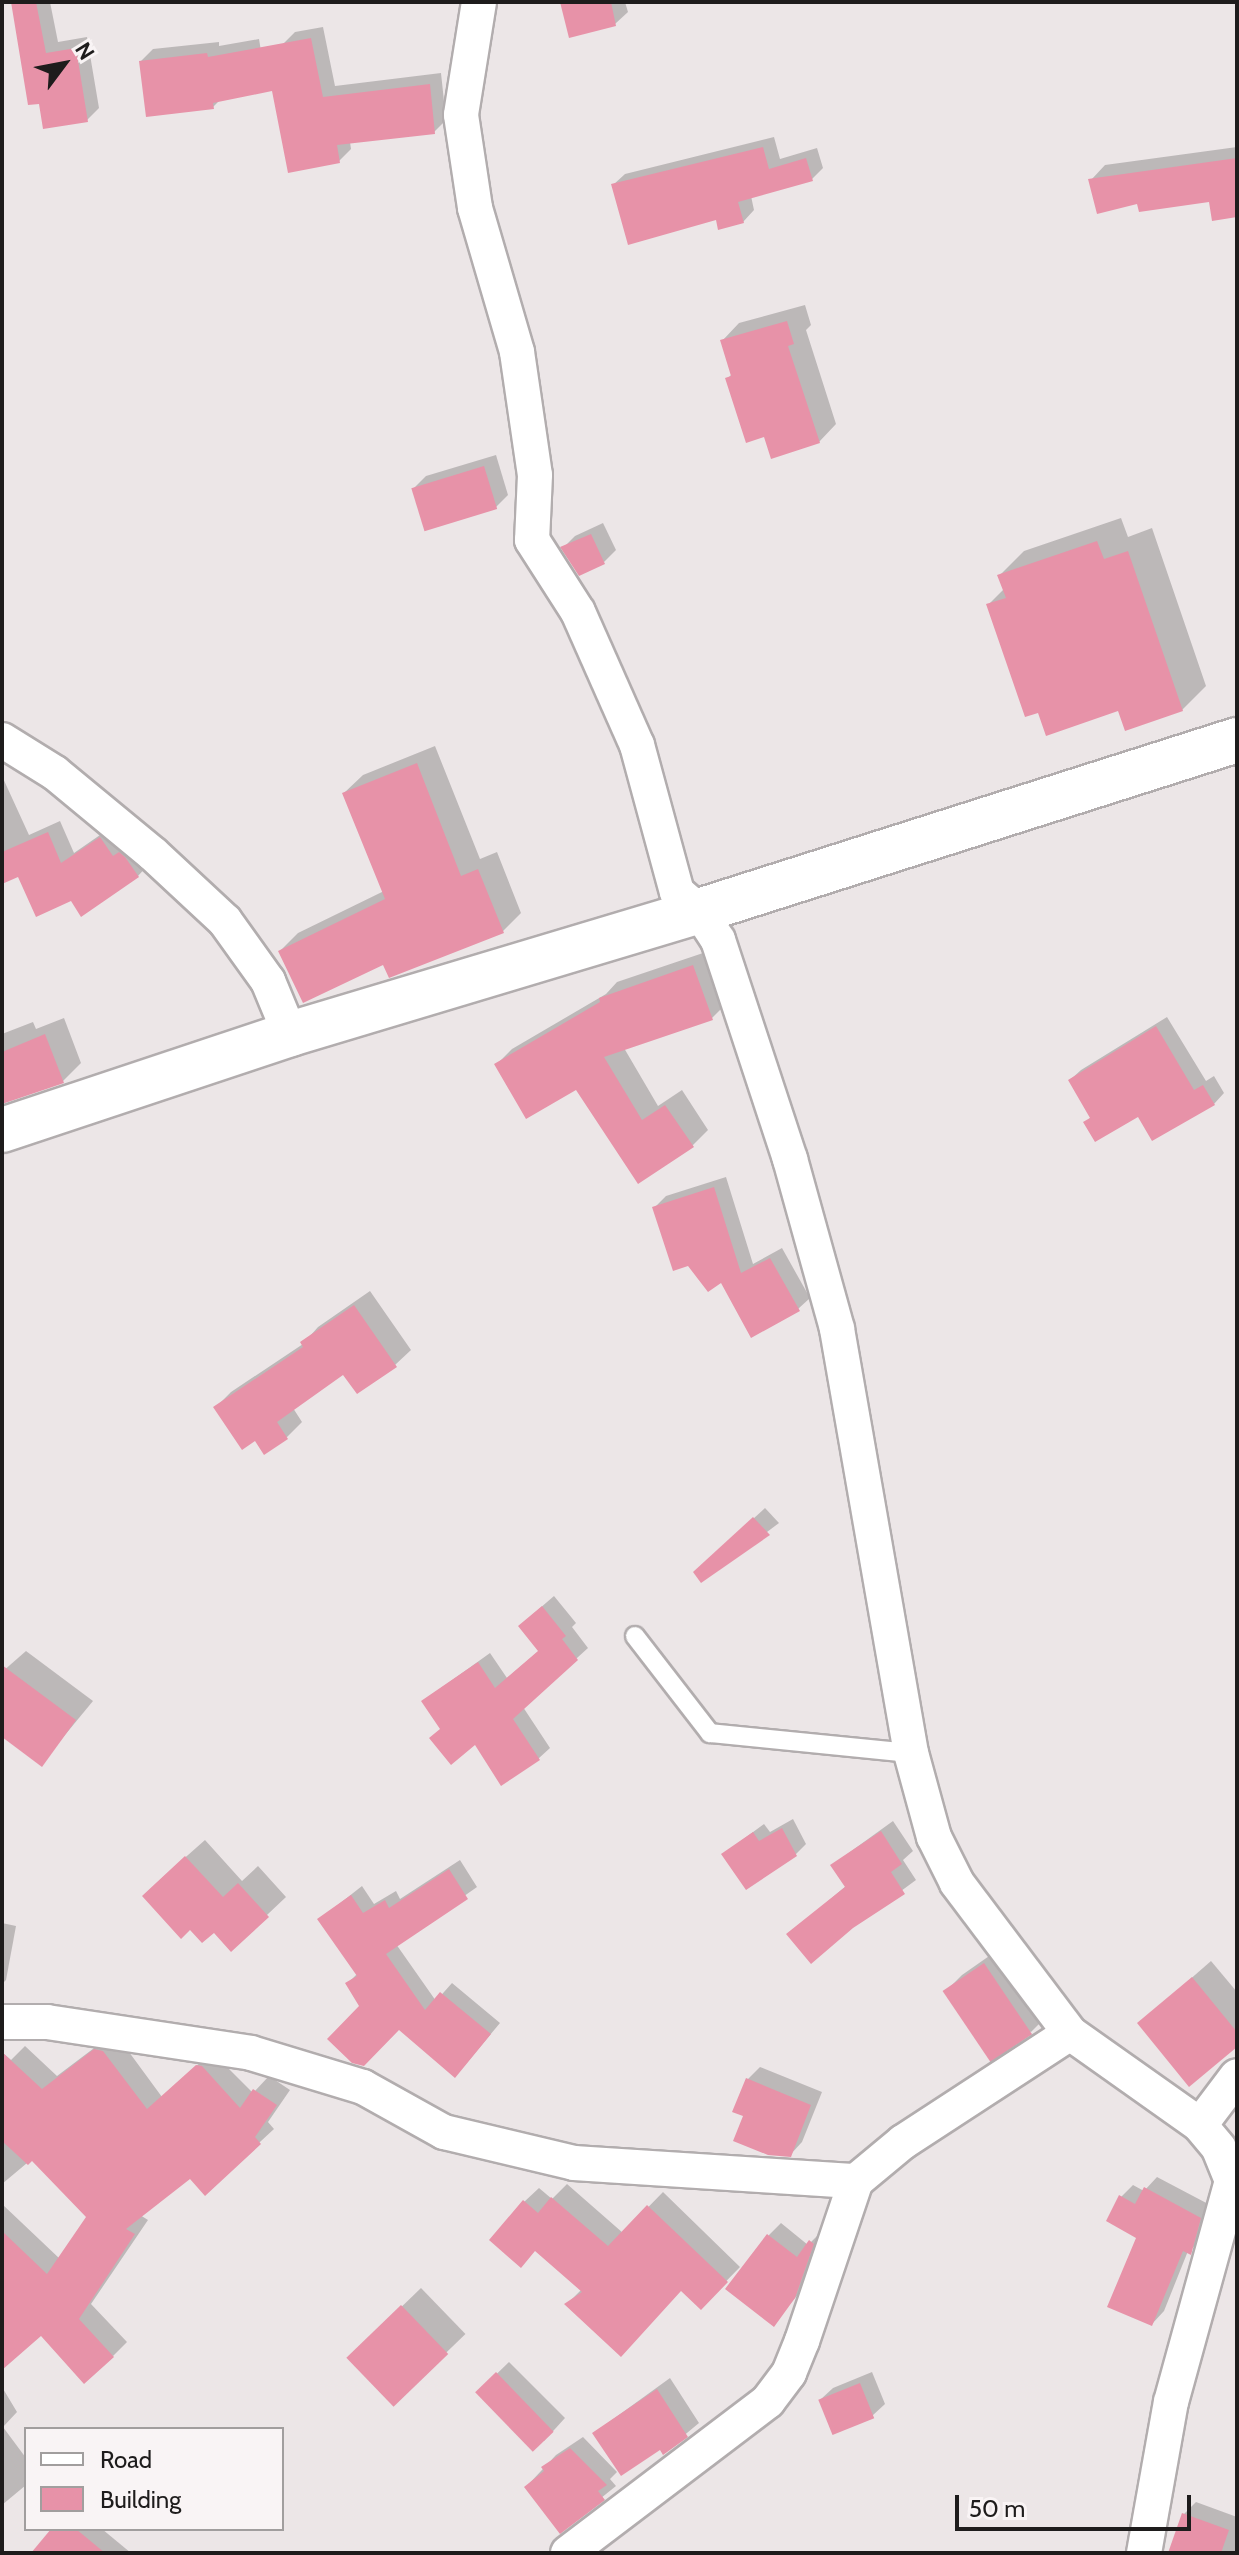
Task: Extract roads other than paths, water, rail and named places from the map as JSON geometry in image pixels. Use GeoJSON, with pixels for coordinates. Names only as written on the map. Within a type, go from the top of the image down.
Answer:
{"type":"FeatureCollection","features":[{"type":"Feature","properties":{"kind":"main road"},"geometry":{"type":"LineString","coordinates":[[2,1130],[290,1034],[699,911],[1237,740]]}},
{"type":"Feature","properties":{"kind":"street"},"geometry":{"type":"LineString","coordinates":[[479,2],[461,115],[475,208],[517,352],[535,475],[532,540],[578,612],[613,687],[637,745],[677,892],[699,911],[718,940],[790,1159],[837,1329],[911,1753],[934,1837],[957,1883],[1070,2033],[1200,2125],[1219,2148],[1232,2181],[1171,2402],[1144,2553]]}},
{"type":"Feature","properties":{"kind":"street"},"geometry":{"type":"LineString","coordinates":[[2,740],[55,773],[153,854],[225,921],[268,981],[290,1034]]}},
{"type":"Feature","properties":{"kind":"street"},"geometry":{"type":"LineString","coordinates":[[2,2022],[47,2022],[251,2053],[363,2087],[444,2132],[574,2163],[856,2181]]}},
{"type":"Feature","properties":{"kind":"street"},"geometry":{"type":"LineString","coordinates":[[568,2553],[768,2401],[789,2373],[802,2341],[856,2181],[903,2142],[1070,2033]]}},
{"type":"Feature","properties":{"kind":"street"},"geometry":{"type":"LineString","coordinates":[[1200,2125],[1237,2076]]}},
{"type":"Feature","properties":{"kind":"lane"},"geometry":{"type":"LineString","coordinates":[[635,1636],[710,1733],[911,1753]]}}]}
